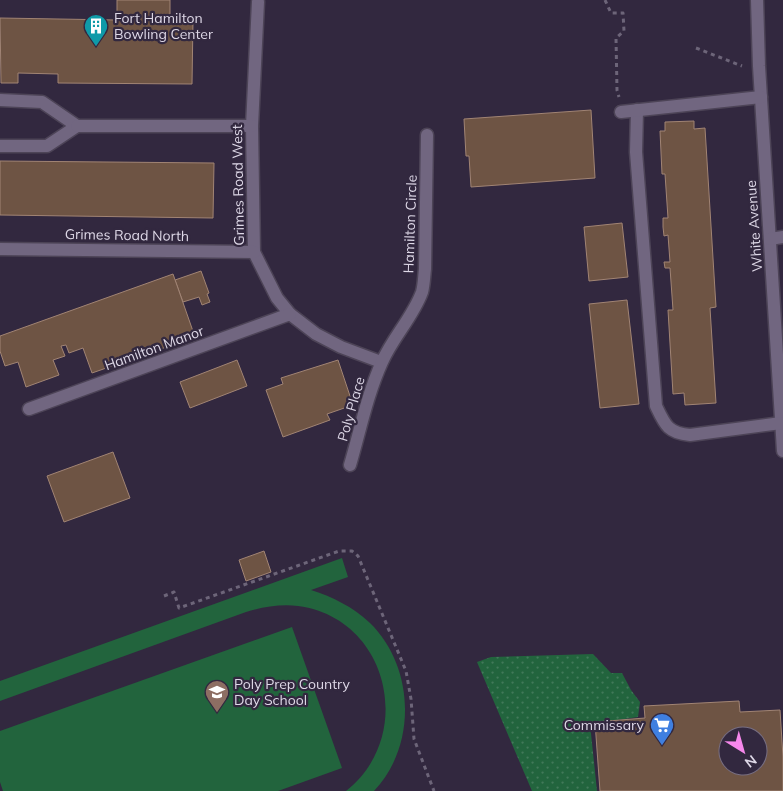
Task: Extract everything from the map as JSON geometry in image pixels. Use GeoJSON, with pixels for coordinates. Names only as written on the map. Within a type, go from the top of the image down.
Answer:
{"type":"FeatureCollection","features":[{"type":"Feature","properties":{"kind":"street","name":"White Avenue"},"geometry":{"type":"LineString","coordinates":[[756,0],[761,97],[777,238],[783,450]]}},
{"type":"Feature","properties":{"kind":"street","name":"Grimes Road West"},"geometry":{"type":"LineString","coordinates":[[258,2],[252,126],[254,252],[277,298],[290,314],[316,334],[341,347],[381,362]]}},
{"type":"Feature","properties":{"kind":"street"},"geometry":{"type":"LineString","coordinates":[[623,106],[637,110],[761,97]]}},
{"type":"Feature","properties":{"kind":"street"},"geometry":{"type":"LineString","coordinates":[[0,100],[42,102],[77,126]]}},
{"type":"Feature","properties":{"kind":"street"},"geometry":{"type":"LineString","coordinates":[[637,110],[636,152],[656,406],[665,424],[677,434],[690,435],[781,423]]}},
{"type":"Feature","properties":{"kind":"street"},"geometry":{"type":"LineString","coordinates":[[0,146],[47,146],[77,126],[252,126]]}},
{"type":"Feature","properties":{"kind":"street","name":"Hamilton Circle"},"geometry":{"type":"LineString","coordinates":[[381,362],[416,305],[422,290],[425,269],[428,135]]}},
{"type":"Feature","properties":{"kind":"street","name":"Grimes Road North"},"geometry":{"type":"LineString","coordinates":[[0,248],[254,252]]}},
{"type":"Feature","properties":{"kind":"street","name":"Hamilton Manor"},"geometry":{"type":"LineString","coordinates":[[28,409],[290,314]]}},
{"type":"Feature","properties":{"kind":"street","name":"Poly Place"},"geometry":{"type":"LineString","coordinates":[[350,465],[372,385],[381,362]]}},
{"type":"Feature","properties":{"kind":"path"},"geometry":{"type":"LineString","coordinates":[[605,0],[611,14],[623,13],[624,31],[616,38],[617,90],[623,106]]}},
{"type":"Feature","properties":{"kind":"path"},"geometry":{"type":"LineString","coordinates":[[696,48],[742,66]]}},
{"type":"Feature","properties":{"kind":"path"},"geometry":{"type":"LineString","coordinates":[[164,596],[174,592],[180,608],[339,551],[352,551],[358,556],[406,671],[411,698],[414,739],[434,791]]}},
{"type":"Feature","properties":{"kind":"green space"},"geometry":{"type":"Polygon","coordinates":[[[342,558],[348,577],[311,590],[342,603],[370,623],[385,641],[396,661],[402,684],[405,707],[403,730],[398,752],[388,773],[374,791],[346,791],[368,768],[381,741],[386,711],[382,682],[372,655],[354,632],[329,615],[298,606],[272,606],[246,612],[0,701],[0,681],[342,558]]]}},
{"type":"Feature","properties":{"kind":"green space"},"geometry":{"type":"Polygon","coordinates":[[[292,627],[342,768],[278,791],[3,791],[0,782],[0,731],[292,627]]]}},
{"type":"Feature","properties":{"kind":"green space"},"geometry":{"type":"Polygon","coordinates":[[[593,654],[611,673],[622,673],[640,702],[638,717],[590,724],[597,791],[532,791],[477,662],[491,657],[593,654]]]}},
{"type":"Feature","properties":{"kind":"building","name":"Fort Hamilton Bowling Center"},"geometry":{"type":"Polygon","coordinates":[[[117,0],[170,0],[170,20],[193,20],[192,84],[58,83],[58,74],[18,73],[18,83],[1,83],[0,18],[117,20],[117,0]]]}},
{"type":"Feature","properties":{"kind":"building"},"geometry":{"type":"Polygon","coordinates":[[[591,110],[595,178],[471,187],[469,156],[466,156],[464,119],[591,110]]]}},
{"type":"Feature","properties":{"kind":"building"},"geometry":{"type":"Polygon","coordinates":[[[694,121],[694,129],[705,128],[716,307],[710,308],[716,403],[685,405],[684,393],[673,394],[668,310],[673,310],[670,268],[665,268],[664,262],[670,262],[668,235],[664,236],[663,227],[663,218],[668,218],[665,174],[662,174],[660,131],[665,131],[665,122],[694,121]]]}},
{"type":"Feature","properties":{"kind":"building"},"geometry":{"type":"Polygon","coordinates":[[[0,161],[214,163],[213,218],[0,215],[0,161]]]}},
{"type":"Feature","properties":{"kind":"building"},"geometry":{"type":"Polygon","coordinates":[[[622,223],[628,277],[589,281],[584,227],[622,223]]]}},
{"type":"Feature","properties":{"kind":"building"},"geometry":{"type":"Polygon","coordinates":[[[201,271],[209,293],[207,294],[210,302],[202,305],[199,297],[183,302],[175,280],[201,271]]]}},
{"type":"Feature","properties":{"kind":"building"},"geometry":{"type":"Polygon","coordinates":[[[173,274],[195,337],[92,373],[83,348],[69,353],[66,345],[61,346],[65,356],[53,360],[59,375],[26,387],[18,362],[5,366],[0,351],[0,336],[173,274]]]}},
{"type":"Feature","properties":{"kind":"building"},"geometry":{"type":"Polygon","coordinates":[[[627,300],[639,404],[600,408],[589,304],[627,300]]]}},
{"type":"Feature","properties":{"kind":"building"},"geometry":{"type":"Polygon","coordinates":[[[237,360],[247,386],[190,408],[180,382],[237,360]]]}},
{"type":"Feature","properties":{"kind":"building"},"geometry":{"type":"Polygon","coordinates":[[[338,360],[353,405],[327,414],[330,420],[283,437],[266,390],[283,384],[281,378],[338,360]]]}},
{"type":"Feature","properties":{"kind":"building"},"geometry":{"type":"Polygon","coordinates":[[[113,452],[130,498],[64,522],[47,476],[113,452]]]}},
{"type":"Feature","properties":{"kind":"building"},"geometry":{"type":"Polygon","coordinates":[[[264,551],[271,572],[246,581],[239,560],[264,551]]]}},
{"type":"Feature","properties":{"kind":"building","name":"Commissary"},"geometry":{"type":"Polygon","coordinates":[[[739,701],[740,712],[780,710],[783,791],[600,791],[595,722],[645,718],[644,706],[739,701]]]}},
{"type":"Feature","properties":{"kind":"place","name":"Fort Hamilton Bowling Center"},"geometry":{"type":"Point","coordinates":[96,47]}},
{"type":"Feature","properties":{"kind":"place","name":"Poly Prep Country Day School"},"geometry":{"type":"Point","coordinates":[217,713]}},
{"type":"Feature","properties":{"kind":"place","name":"Commissary"},"geometry":{"type":"Point","coordinates":[662,746]}}]}
